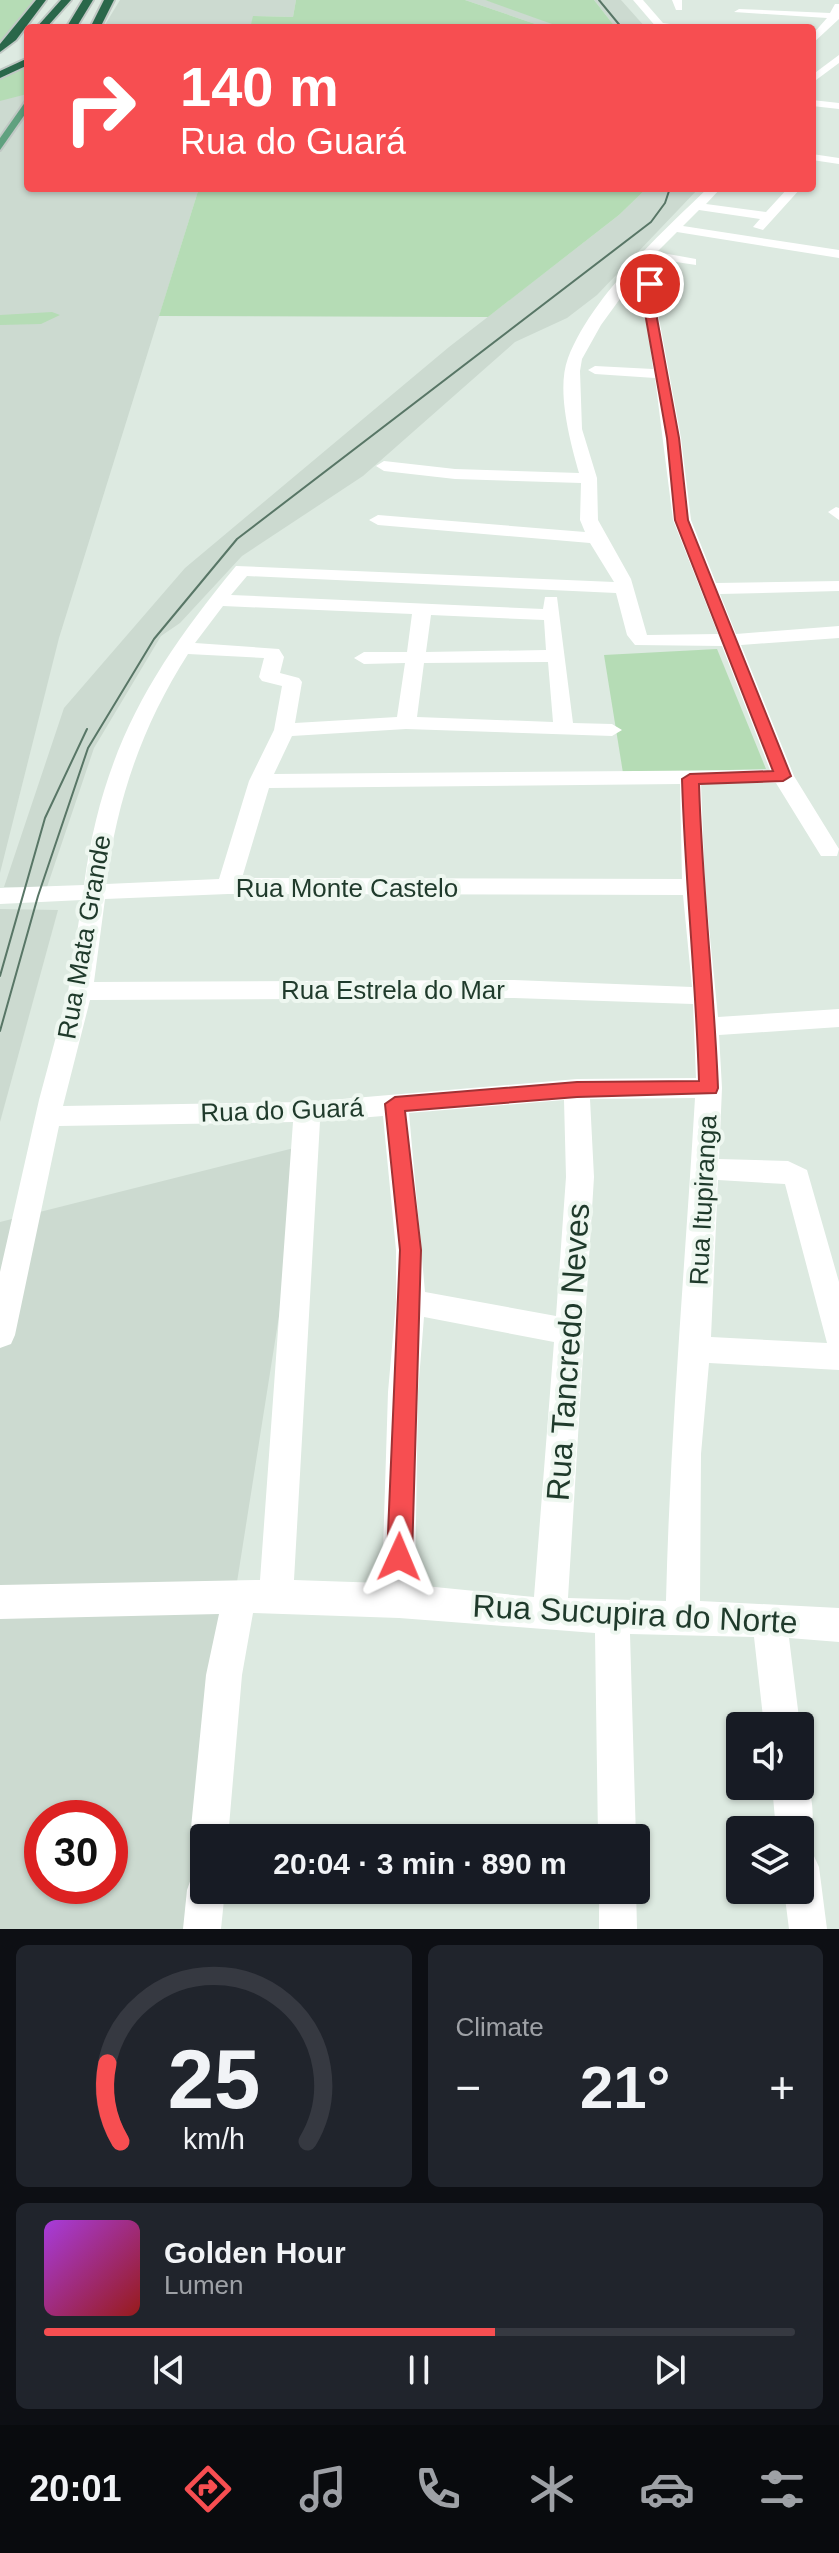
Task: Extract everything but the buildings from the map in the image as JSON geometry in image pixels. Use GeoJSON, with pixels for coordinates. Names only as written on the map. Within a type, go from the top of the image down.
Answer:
{"type":"FeatureCollection","features":[{"type":"Feature","properties":{"kind":"highway"},"geometry":{"type":"LineString","coordinates":[[0,50],[13,38],[41,0]]}},
{"type":"Feature","properties":{"kind":"highway"},"geometry":{"type":"LineString","coordinates":[[45,24],[66,0]]}},
{"type":"Feature","properties":{"kind":"highway"},"geometry":{"type":"LineString","coordinates":[[73,24],[88,0]]}},
{"type":"Feature","properties":{"kind":"highway"},"geometry":{"type":"LineString","coordinates":[[97,24],[109,0]]}},
{"type":"Feature","properties":{"kind":"highway"},"geometry":{"type":"LineString","coordinates":[[0,50],[24,39]]}},
{"type":"Feature","properties":{"kind":"highway"},"geometry":{"type":"LineString","coordinates":[[0,75],[24,63]]}},
{"type":"Feature","properties":{"kind":"main road"},"geometry":{"type":"LineString","coordinates":[[11,131],[9,107],[24,101]]}},
{"type":"Feature","properties":{"kind":"main road"},"geometry":{"type":"LineString","coordinates":[[0,147],[24,107]]}},
{"type":"Feature","properties":{"kind":"street"},"geometry":{"type":"LineString","coordinates":[[638,0],[659,24]]}},
{"type":"Feature","properties":{"kind":"street"},"geometry":{"type":"LineString","coordinates":[[739,0],[740,24]]}},
{"type":"Feature","properties":{"kind":"street"},"geometry":{"type":"LineString","coordinates":[[739,12],[838,12]]}},
{"type":"Feature","properties":{"kind":"street"},"geometry":{"type":"LineString","coordinates":[[816,37],[838,12]]}},
{"type":"Feature","properties":{"kind":"street"},"geometry":{"type":"LineString","coordinates":[[816,77],[839,58]]}},
{"type":"Feature","properties":{"kind":"street"},"geometry":{"type":"LineString","coordinates":[[816,103],[839,106]]}},
{"type":"Feature","properties":{"kind":"street"},"geometry":{"type":"LineString","coordinates":[[817,158],[839,161]]}},
{"type":"Feature","properties":{"kind":"street"},"geometry":{"type":"LineString","coordinates":[[711,192],[644,260],[606,305],[573,364],[574,429],[589,478],[589,520],[624,588],[636,635],[642,641],[729,640],[839,632]]}},
{"type":"Feature","properties":{"kind":"street"},"geometry":{"type":"LineString","coordinates":[[748,242],[789,192]]}},
{"type":"Feature","properties":{"kind":"street"},"geometry":{"type":"LineString","coordinates":[[696,206],[768,216]]}},
{"type":"Feature","properties":{"kind":"street"},"geometry":{"type":"LineString","coordinates":[[674,228],[839,254]]}},
{"type":"Feature","properties":{"kind":"street"},"geometry":{"type":"LineString","coordinates":[[644,260],[691,262]]}},
{"type":"Feature","properties":{"kind":"street"},"geometry":{"type":"LineString","coordinates":[[644,260],[650,284],[651,313],[682,520],[783,776],[829,851]]}},
{"type":"Feature","properties":{"kind":"street"},"geometry":{"type":"LineString","coordinates":[[595,370],[662,374]]}},
{"type":"Feature","properties":{"kind":"street"},"geometry":{"type":"LineString","coordinates":[[384,466],[455,474],[589,478]]}},
{"type":"Feature","properties":{"kind":"street"},"geometry":{"type":"LineString","coordinates":[[378,520],[596,538]]}},
{"type":"Feature","properties":{"kind":"street","name":"Rua Mata Grande"},"geometry":{"type":"LineString","coordinates":[[0,1335],[48,1116],[80,991],[97,893],[105,818],[130,741],[181,648],[242,570],[552,586]]}},
{"type":"Feature","properties":{"kind":"street"},"geometry":{"type":"LineString","coordinates":[[564,729],[551,615],[552,586],[624,588]]}},
{"type":"Feature","properties":{"kind":"street"},"geometry":{"type":"LineString","coordinates":[[707,589],[839,586]]}},
{"type":"Feature","properties":{"kind":"street"},"geometry":{"type":"LineString","coordinates":[[217,600],[551,615]]}},
{"type":"Feature","properties":{"kind":"street"},"geometry":{"type":"LineString","coordinates":[[406,723],[422,610]]}},
{"type":"Feature","properties":{"kind":"street"},"geometry":{"type":"LineString","coordinates":[[181,648],[273,654],[269,677],[292,682],[284,730],[260,781],[228,886]]}},
{"type":"Feature","properties":{"kind":"street"},"geometry":{"type":"LineString","coordinates":[[364,658],[555,656]]}},
{"type":"Feature","properties":{"kind":"street"},"geometry":{"type":"LineString","coordinates":[[284,730],[406,723],[612,730]]}},
{"type":"Feature","properties":{"kind":"street"},"geometry":{"type":"LineString","coordinates":[[260,781],[783,776]]}},
{"type":"Feature","properties":{"kind":"street","name":"Rua Itupiranga"},"geometry":{"type":"LineString","coordinates":[[683,1620],[685,1454],[695,1349],[709,1088],[705,996],[694,887],[690,779]]}},
{"type":"Feature","properties":{"kind":"street","name":"Rua Monte Castelo"},"geometry":{"type":"LineString","coordinates":[[0,896],[228,886],[694,887]]}},
{"type":"Feature","properties":{"kind":"street","name":"Rua Estrela do Mar"},"geometry":{"type":"LineString","coordinates":[[80,991],[514,989],[705,996]]}},
{"type":"Feature","properties":{"kind":"street"},"geometry":{"type":"LineString","coordinates":[[707,1027],[839,1018]]}},
{"type":"Feature","properties":{"kind":"street","name":"Rua do Guará"},"geometry":{"type":"LineString","coordinates":[[48,1116],[307,1112],[577,1089],[709,1088]]}},
{"type":"Feature","properties":{"kind":"street","name":"Rua Tancredo Neves"},"geometry":{"type":"LineString","coordinates":[[550,1615],[567,1331],[580,1177],[577,1089]]}},
{"type":"Feature","properties":{"kind":"street"},"geometry":{"type":"LineString","coordinates":[[395,1104],[410,1250],[411,1302],[402,1406],[398,1601]]}},
{"type":"Feature","properties":{"kind":"street"},"geometry":{"type":"LineString","coordinates":[[276,1598],[307,1112]]}},
{"type":"Feature","properties":{"kind":"street"},"geometry":{"type":"LineString","coordinates":[[705,1169],[788,1172],[797,1178],[839,1337]]}},
{"type":"Feature","properties":{"kind":"street"},"geometry":{"type":"LineString","coordinates":[[411,1302],[567,1331]]}},
{"type":"Feature","properties":{"kind":"street"},"geometry":{"type":"LineString","coordinates":[[695,1349],[839,1357]]}},
{"type":"Feature","properties":{"kind":"street"},"geometry":{"type":"LineString","coordinates":[[210,1824],[224,1675],[239,1597]]}},
{"type":"Feature","properties":{"kind":"street","name":"Rua Sucupira do Norte"},"geometry":{"type":"LineString","coordinates":[[0,1602],[239,1597],[398,1601],[550,1615],[683,1620],[769,1619],[839,1625]]}},
{"type":"Feature","properties":{"kind":"street"},"geometry":{"type":"LineString","coordinates":[[612,1618],[617,1824]]}},
{"type":"Feature","properties":{"kind":"street"},"geometry":{"type":"LineString","coordinates":[[769,1619],[780,1712]]}},
{"type":"Feature","properties":{"kind":"street"},"geometry":{"type":"LineString","coordinates":[[202,1929],[205,1904]]}},
{"type":"Feature","properties":{"kind":"street"},"geometry":{"type":"LineString","coordinates":[[618,1904],[618,1929]]}},
{"type":"Feature","properties":{"kind":"street"},"geometry":{"type":"LineString","coordinates":[[805,1904],[808,1929]]}},
{"type":"Feature","properties":{"kind":"shaded area"},"geometry":{"type":"Polygon","coordinates":[[[120,0],[296,0],[293,17],[254,16],[251,24],[105,24],[120,0]]]}},
{"type":"Feature","properties":{"kind":"shaded area"},"geometry":{"type":"Polygon","coordinates":[[[465,0],[485,0],[507,6],[553,24],[535,24],[465,0]]]}},
{"type":"Feature","properties":{"kind":"shaded area"},"geometry":{"type":"Polygon","coordinates":[[[594,0],[621,0],[642,24],[613,24],[594,0]]]}},
{"type":"Feature","properties":{"kind":"shaded area"},"geometry":{"type":"Polygon","coordinates":[[[24,82],[24,192],[198,192],[59,638],[0,873],[0,92],[24,82]]]}},
{"type":"Feature","properties":{"kind":"shaded area"},"geometry":{"type":"Polygon","coordinates":[[[643,192],[695,192],[597,295],[567,318],[515,342],[363,476],[242,556],[180,623],[161,636],[94,748],[47,887],[4,887],[64,708],[185,568],[449,347],[619,215],[643,192]]]}},
{"type":"Feature","properties":{"kind":"shaded area"},"geometry":{"type":"Polygon","coordinates":[[[0,909],[58,910],[0,1122],[0,909]]]}},
{"type":"Feature","properties":{"kind":"shaded area"},"geometry":{"type":"Polygon","coordinates":[[[306,1145],[228,1639],[206,1824],[190,1824],[190,1904],[208,1904],[214,1929],[0,1929],[0,1222],[306,1145]]]}},
{"type":"Feature","properties":{"kind":"green space"},"geometry":{"type":"Polygon","coordinates":[[[0,0],[34,0],[7,40],[0,45],[0,0]]]}},
{"type":"Feature","properties":{"kind":"green space"},"geometry":{"type":"Polygon","coordinates":[[[296,0],[465,0],[535,24],[251,24],[253,16],[293,17],[296,0]]]}},
{"type":"Feature","properties":{"kind":"green space"},"geometry":{"type":"Polygon","coordinates":[[[485,0],[594,0],[613,24],[552,24],[485,0]]]}},
{"type":"Feature","properties":{"kind":"green space"},"geometry":{"type":"Polygon","coordinates":[[[24,68],[24,95],[0,101],[0,79],[24,68]]]}},
{"type":"Feature","properties":{"kind":"green space"},"geometry":{"type":"Polygon","coordinates":[[[198,192],[643,192],[619,215],[488,317],[159,316],[198,192]]]}},
{"type":"Feature","properties":{"kind":"green space"},"geometry":{"type":"Polygon","coordinates":[[[52,312],[60,315],[41,324],[0,325],[0,315],[52,312]]]}},
{"type":"Feature","properties":{"kind":"green space"},"geometry":{"type":"Polygon","coordinates":[[[717,649],[766,769],[623,773],[604,655],[717,649]]]}},
{"type":"Feature","properties":{"kind":"tram line"},"geometry":{"type":"LineString","coordinates":[[599,0],[619,24]]}},
{"type":"Feature","properties":{"kind":"tram line"},"geometry":{"type":"LineString","coordinates":[[0,1031],[38,896],[88,748],[154,639],[237,539],[651,222],[665,203],[669,192]]}},
{"type":"Feature","properties":{"kind":"tram line"},"geometry":{"type":"LineString","coordinates":[[0,976],[45,818],[87,729]]}},
{"type":"Feature","properties":{"kind":"route"},"geometry":{"type":"LineString","coordinates":[[399,1557],[406,1341],[411,1302],[410,1250],[395,1104],[577,1089],[709,1088],[705,996],[694,887],[690,779],[783,776],[682,520],[673,438],[651,313],[650,284]]}}]}
